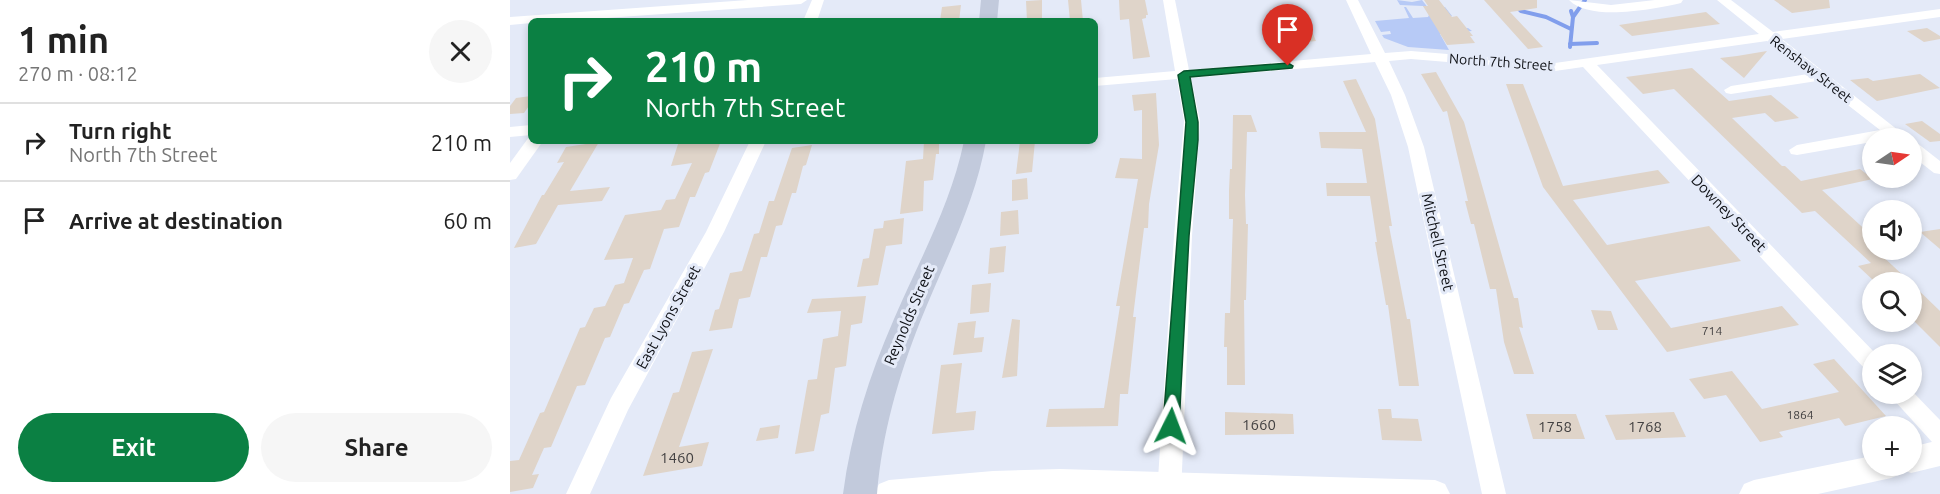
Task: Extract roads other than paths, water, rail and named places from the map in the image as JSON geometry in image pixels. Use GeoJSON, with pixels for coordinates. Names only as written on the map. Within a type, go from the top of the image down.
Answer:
{"type":"FeatureCollection","features":[{"type":"Feature","properties":{"kind":"main road"},"geometry":{"type":"LineString","coordinates":[[988,18],[990,0]]}},
{"type":"Feature","properties":{"kind":"main road","name":"Reynolds Street"},"geometry":{"type":"LineString","coordinates":[[861,494],[866,448],[882,381],[965,184],[974,144]]}},
{"type":"Feature","properties":{"kind":"street"},"geometry":{"type":"LineString","coordinates":[[623,17],[635,0]]}},
{"type":"Feature","properties":{"kind":"street"},"geometry":{"type":"LineString","coordinates":[[595,18],[801,0]]}},
{"type":"Feature","properties":{"kind":"street"},"geometry":{"type":"LineString","coordinates":[[811,18],[818,0]]}},
{"type":"Feature","properties":{"kind":"street"},"geometry":{"type":"LineString","coordinates":[[1169,0],[1192,122],[1183,236],[1169,489]]}},
{"type":"Feature","properties":{"kind":"street","name":"Mitchell Street"},"geometry":{"type":"LineString","coordinates":[[1352,0],[1408,118],[1494,494]]}},
{"type":"Feature","properties":{"kind":"street"},"geometry":{"type":"LineString","coordinates":[[1575,0],[1589,6],[1607,8],[1677,0]]}},
{"type":"Feature","properties":{"kind":"street","name":"Renshaw Street"},"geometry":{"type":"LineString","coordinates":[[1723,0],[1887,128]]}},
{"type":"Feature","properties":{"kind":"street","name":"North 7th Street"},"geometry":{"type":"LineString","coordinates":[[1098,82],[1411,55],[1555,68],[1940,13]]}},
{"type":"Feature","properties":{"kind":"street"},"geometry":{"type":"LineString","coordinates":[[510,21],[528,20]]}},
{"type":"Feature","properties":{"kind":"street","name":"Downey Street"},"geometry":{"type":"LineString","coordinates":[[1587,63],[1862,352]]}},
{"type":"Feature","properties":{"kind":"street"},"geometry":{"type":"LineString","coordinates":[[1731,90],[1820,76]]}},
{"type":"Feature","properties":{"kind":"street"},"geometry":{"type":"LineString","coordinates":[[510,132],[528,130]]}},
{"type":"Feature","properties":{"kind":"street"},"geometry":{"type":"LineString","coordinates":[[1797,150],[1862,141]]}},
{"type":"Feature","properties":{"kind":"street"},"geometry":{"type":"LineString","coordinates":[[510,175],[532,144]]}},
{"type":"Feature","properties":{"kind":"street","name":"East Lyons Street"},"geometry":{"type":"LineString","coordinates":[[578,494],[619,405],[715,232],[757,144]]}},
{"type":"Feature","properties":{"kind":"street"},"geometry":{"type":"LineString","coordinates":[[1922,156],[1940,170]]}},
{"type":"Feature","properties":{"kind":"street"},"geometry":{"type":"LineString","coordinates":[[1910,404],[1940,435]]}},
{"type":"Feature","properties":{"kind":"street"},"geometry":{"type":"LineString","coordinates":[[1922,457],[1940,453]]}},
{"type":"Feature","properties":{"kind":"street"},"geometry":{"type":"LineString","coordinates":[[1754,494],[1862,471]]}},
{"type":"Feature","properties":{"kind":"street"},"geometry":{"type":"LineString","coordinates":[[889,494],[993,485],[1060,483],[1169,489],[1435,494]]}},
{"type":"Feature","properties":{"kind":"waterway"},"geometry":{"type":"LineString","coordinates":[[1510,0],[1521,11],[1546,17],[1571,29]]}},
{"type":"Feature","properties":{"kind":"waterway"},"geometry":{"type":"LineString","coordinates":[[1573,17],[1585,0]]}},
{"type":"Feature","properties":{"kind":"waterway"},"geometry":{"type":"LineString","coordinates":[[1571,11],[1573,17]]}},
{"type":"Feature","properties":{"kind":"waterway"},"geometry":{"type":"LineString","coordinates":[[1570,44],[1573,17]]}},
{"type":"Feature","properties":{"kind":"waterway"},"geometry":{"type":"LineString","coordinates":[[1570,44],[1597,43]]}}]}
